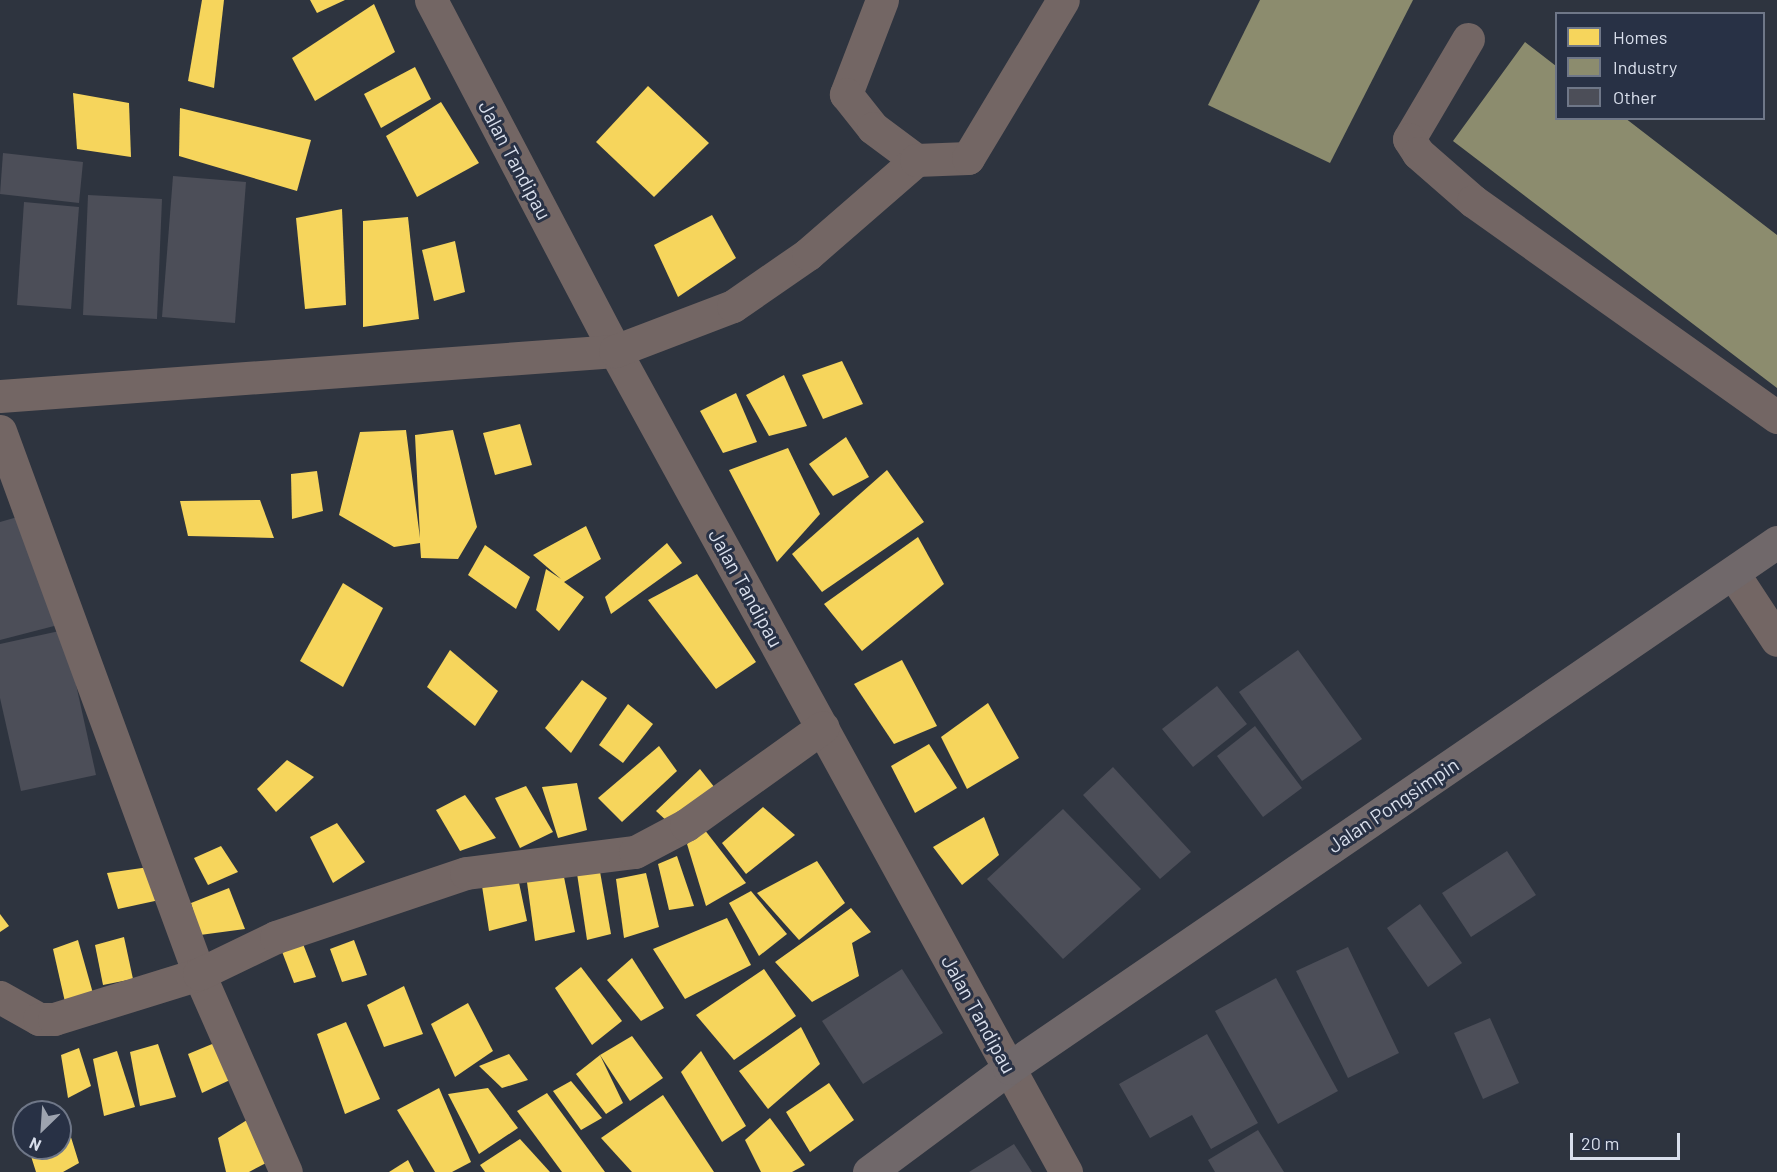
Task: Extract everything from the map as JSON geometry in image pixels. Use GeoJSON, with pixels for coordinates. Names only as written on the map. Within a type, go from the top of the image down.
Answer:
{"type":"FeatureCollection","features":[{"type":"Feature","properties":{"kind":"main road","name":"Jalan Pongsimpin"},"geometry":{"type":"LineString","coordinates":[[869,1172],[1010,1068],[1777,542]]}},
{"type":"Feature","properties":{"kind":"street","name":"Jalan Tandipau"},"geometry":{"type":"LineString","coordinates":[[431,0],[615,351],[1066,1172]]}},
{"type":"Feature","properties":{"kind":"street"},"geometry":{"type":"LineString","coordinates":[[882,0],[846,94],[873,128],[916,160]]}},
{"type":"Feature","properties":{"kind":"street"},"geometry":{"type":"LineString","coordinates":[[0,396],[615,351],[734,306],[808,254],[916,160],[968,158],[1063,0]]}},
{"type":"Feature","properties":{"kind":"street"},"geometry":{"type":"LineString","coordinates":[[1468,39],[1409,139],[1418,153],[1473,201],[1777,417]]}},
{"type":"Feature","properties":{"kind":"street"},"geometry":{"type":"LineString","coordinates":[[0,431],[199,974],[286,1172]]}},
{"type":"Feature","properties":{"kind":"street"},"geometry":{"type":"LineString","coordinates":[[1733,573],[1777,640]]}},
{"type":"Feature","properties":{"kind":"street"},"geometry":{"type":"LineString","coordinates":[[0,997],[39,1019],[54,1019],[199,974],[276,937],[466,873],[635,852],[686,825],[823,727]]}},
{"type":"Feature","properties":{"kind":"building: Homes"},"geometry":{"type":"Polygon","coordinates":[[[202,0],[224,0],[214,88],[188,81],[202,0]]]}},
{"type":"Feature","properties":{"kind":"building: Homes"},"geometry":{"type":"Polygon","coordinates":[[[310,0],[345,0],[317,13],[310,0]]]}},
{"type":"Feature","properties":{"kind":"building: Homes"},"geometry":{"type":"Polygon","coordinates":[[[374,4],[395,52],[315,101],[292,58],[374,4]]]}},
{"type":"Feature","properties":{"kind":"building: Homes"},"geometry":{"type":"Polygon","coordinates":[[[415,67],[431,99],[381,128],[364,94],[415,67]]]}},
{"type":"Feature","properties":{"kind":"building: Homes"},"geometry":{"type":"Polygon","coordinates":[[[648,86],[709,143],[654,197],[596,142],[648,86]]]}},
{"type":"Feature","properties":{"kind":"building: Homes"},"geometry":{"type":"Polygon","coordinates":[[[73,93],[129,103],[131,157],[77,149],[73,93]]]}},
{"type":"Feature","properties":{"kind":"building: Homes"},"geometry":{"type":"Polygon","coordinates":[[[441,102],[479,163],[417,197],[386,136],[441,102]]]}},
{"type":"Feature","properties":{"kind":"building: Homes"},"geometry":{"type":"Polygon","coordinates":[[[180,108],[311,140],[297,191],[179,156],[180,108]]]}},
{"type":"Feature","properties":{"kind":"building: Homes"},"geometry":{"type":"Polygon","coordinates":[[[342,209],[346,305],[305,309],[296,218],[342,209]]]}},
{"type":"Feature","properties":{"kind":"building: Homes"},"geometry":{"type":"Polygon","coordinates":[[[712,215],[736,258],[678,297],[654,245],[712,215]]]}},
{"type":"Feature","properties":{"kind":"building: Homes"},"geometry":{"type":"Polygon","coordinates":[[[408,217],[419,319],[363,327],[363,221],[408,217]]]}},
{"type":"Feature","properties":{"kind":"building: Homes"},"geometry":{"type":"Polygon","coordinates":[[[455,241],[465,292],[434,301],[422,250],[455,241]]]}},
{"type":"Feature","properties":{"kind":"building: Homes"},"geometry":{"type":"Polygon","coordinates":[[[842,361],[863,404],[823,419],[802,375],[842,361]]]}},
{"type":"Feature","properties":{"kind":"building: Homes"},"geometry":{"type":"Polygon","coordinates":[[[784,375],[807,426],[769,436],[746,395],[784,375]]]}},
{"type":"Feature","properties":{"kind":"building: Homes"},"geometry":{"type":"Polygon","coordinates":[[[736,393],[757,442],[723,453],[700,411],[736,393]]]}},
{"type":"Feature","properties":{"kind":"building: Homes"},"geometry":{"type":"Polygon","coordinates":[[[520,424],[532,465],[495,475],[483,433],[520,424]]]}},
{"type":"Feature","properties":{"kind":"building: Homes"},"geometry":{"type":"Polygon","coordinates":[[[406,430],[420,538],[415,435],[453,430],[477,527],[458,559],[421,558],[420,543],[394,547],[339,515],[360,432],[406,430]]]}},
{"type":"Feature","properties":{"kind":"building: Homes"},"geometry":{"type":"Polygon","coordinates":[[[846,437],[869,477],[833,496],[809,464],[846,437]]]}},
{"type":"Feature","properties":{"kind":"building: Homes"},"geometry":{"type":"Polygon","coordinates":[[[788,448],[820,514],[777,562],[729,470],[788,448]]]}},
{"type":"Feature","properties":{"kind":"building: Homes"},"geometry":{"type":"Polygon","coordinates":[[[887,470],[924,522],[822,592],[792,554],[887,470]]]}},
{"type":"Feature","properties":{"kind":"building: Homes"},"geometry":{"type":"Polygon","coordinates":[[[317,471],[323,511],[292,519],[291,474],[317,471]]]}},
{"type":"Feature","properties":{"kind":"building: Homes"},"geometry":{"type":"Polygon","coordinates":[[[260,500],[274,538],[188,536],[180,501],[260,500]]]}},
{"type":"Feature","properties":{"kind":"building: Homes"},"geometry":{"type":"Polygon","coordinates":[[[586,526],[601,559],[564,582],[584,597],[559,631],[536,610],[546,569],[561,579],[533,555],[586,526]]]}},
{"type":"Feature","properties":{"kind":"building: Homes"},"geometry":{"type":"Polygon","coordinates":[[[918,537],[944,584],[862,651],[824,604],[918,537]]]}},
{"type":"Feature","properties":{"kind":"building: Homes"},"geometry":{"type":"Polygon","coordinates":[[[667,543],[682,563],[611,614],[605,597],[667,543]]]}},
{"type":"Feature","properties":{"kind":"building: Homes"},"geometry":{"type":"Polygon","coordinates":[[[485,545],[530,577],[516,609],[468,575],[485,545]]]}},
{"type":"Feature","properties":{"kind":"building: Homes"},"geometry":{"type":"Polygon","coordinates":[[[697,574],[756,662],[716,689],[648,600],[697,574]]]}},
{"type":"Feature","properties":{"kind":"building: Homes"},"geometry":{"type":"Polygon","coordinates":[[[343,583],[383,608],[343,687],[300,661],[343,583]]]}},
{"type":"Feature","properties":{"kind":"building: Homes"},"geometry":{"type":"Polygon","coordinates":[[[450,650],[498,691],[475,726],[427,687],[450,650]]]}},
{"type":"Feature","properties":{"kind":"building: Homes"},"geometry":{"type":"Polygon","coordinates":[[[902,660],[937,726],[894,744],[854,684],[902,660]]]}},
{"type":"Feature","properties":{"kind":"building: Homes"},"geometry":{"type":"Polygon","coordinates":[[[582,680],[607,698],[571,753],[545,728],[582,680]]]}},
{"type":"Feature","properties":{"kind":"building: Homes"},"geometry":{"type":"Polygon","coordinates":[[[988,703],[1019,758],[967,789],[941,737],[988,703]]]}},
{"type":"Feature","properties":{"kind":"building: Homes"},"geometry":{"type":"Polygon","coordinates":[[[628,704],[653,724],[623,763],[599,745],[628,704]]]}},
{"type":"Feature","properties":{"kind":"building: Homes"},"geometry":{"type":"Polygon","coordinates":[[[929,744],[957,788],[915,813],[891,766],[929,744]]]}},
{"type":"Feature","properties":{"kind":"building: Homes"},"geometry":{"type":"Polygon","coordinates":[[[659,746],[677,771],[622,822],[598,798],[659,746]]]}},
{"type":"Feature","properties":{"kind":"building: Homes"},"geometry":{"type":"Polygon","coordinates":[[[287,760],[314,777],[276,812],[257,789],[287,760]]]}},
{"type":"Feature","properties":{"kind":"building: Homes"},"geometry":{"type":"Polygon","coordinates":[[[700,769],[715,788],[669,823],[656,811],[700,769]]]}},
{"type":"Feature","properties":{"kind":"building: Homes"},"geometry":{"type":"Polygon","coordinates":[[[577,783],[587,830],[558,838],[542,787],[577,783]]]}},
{"type":"Feature","properties":{"kind":"building: Homes"},"geometry":{"type":"Polygon","coordinates":[[[526,786],[553,832],[520,848],[495,798],[526,786]]]}},
{"type":"Feature","properties":{"kind":"building: Homes"},"geometry":{"type":"Polygon","coordinates":[[[465,795],[496,838],[460,851],[436,810],[465,795]]]}},
{"type":"Feature","properties":{"kind":"building: Homes"},"geometry":{"type":"Polygon","coordinates":[[[763,807],[795,835],[746,874],[722,843],[763,807]]]}},
{"type":"Feature","properties":{"kind":"building: Homes"},"geometry":{"type":"Polygon","coordinates":[[[984,817],[999,855],[962,885],[933,847],[984,817]]]}},
{"type":"Feature","properties":{"kind":"building: Homes"},"geometry":{"type":"Polygon","coordinates":[[[337,823],[365,862],[333,883],[310,837],[337,823]]]}},
{"type":"Feature","properties":{"kind":"building: Homes"},"geometry":{"type":"Polygon","coordinates":[[[704,829],[746,883],[706,906],[687,844],[704,829]]]}},
{"type":"Feature","properties":{"kind":"building: Homes"},"geometry":{"type":"Polygon","coordinates":[[[221,846],[238,872],[208,885],[194,858],[221,846]]]}},
{"type":"Feature","properties":{"kind":"building: Homes"},"geometry":{"type":"Polygon","coordinates":[[[677,856],[694,906],[669,910],[658,864],[677,856]]]}},
{"type":"Feature","properties":{"kind":"building: Homes"},"geometry":{"type":"Polygon","coordinates":[[[817,861],[845,903],[799,940],[757,893],[817,861]]]}},
{"type":"Feature","properties":{"kind":"building: Homes"},"geometry":{"type":"Polygon","coordinates":[[[599,866],[611,934],[587,940],[576,867],[599,866]]]}},
{"type":"Feature","properties":{"kind":"building: Homes"},"geometry":{"type":"Polygon","coordinates":[[[149,867],[164,899],[118,909],[107,873],[149,867]]]}},
{"type":"Feature","properties":{"kind":"building: Homes"},"geometry":{"type":"Polygon","coordinates":[[[563,872],[575,932],[535,941],[526,875],[563,872]]]}},
{"type":"Feature","properties":{"kind":"building: Homes"},"geometry":{"type":"Polygon","coordinates":[[[646,873],[659,927],[624,938],[616,879],[646,873]]]}},
{"type":"Feature","properties":{"kind":"building: Homes"},"geometry":{"type":"Polygon","coordinates":[[[518,878],[527,921],[489,931],[482,886],[518,878]]]}},
{"type":"Feature","properties":{"kind":"building: Homes"},"geometry":{"type":"Polygon","coordinates":[[[229,888],[245,929],[200,935],[191,903],[229,888]]]}},
{"type":"Feature","properties":{"kind":"building: Homes"},"geometry":{"type":"Polygon","coordinates":[[[751,891],[787,934],[759,956],[729,903],[751,891]]]}},
{"type":"Feature","properties":{"kind":"building: Homes"},"geometry":{"type":"Polygon","coordinates":[[[851,908],[871,932],[852,943],[859,976],[812,1002],[775,962],[851,908]]]}},
{"type":"Feature","properties":{"kind":"building: Homes"},"geometry":{"type":"Polygon","coordinates":[[[0,914],[9,926],[0,932],[0,914]]]}},
{"type":"Feature","properties":{"kind":"building: Homes"},"geometry":{"type":"Polygon","coordinates":[[[727,918],[751,965],[685,999],[653,949],[727,918]]]}},
{"type":"Feature","properties":{"kind":"building: Homes"},"geometry":{"type":"Polygon","coordinates":[[[124,937],[133,979],[103,985],[95,945],[124,937]]]}},
{"type":"Feature","properties":{"kind":"building: Homes"},"geometry":{"type":"Polygon","coordinates":[[[78,940],[94,997],[65,1002],[53,949],[78,940]]]}},
{"type":"Feature","properties":{"kind":"building: Homes"},"geometry":{"type":"Polygon","coordinates":[[[354,940],[367,975],[342,982],[330,949],[354,940]]]}},
{"type":"Feature","properties":{"kind":"building: Homes"},"geometry":{"type":"Polygon","coordinates":[[[303,944],[316,977],[294,983],[281,949],[303,944]]]}},
{"type":"Feature","properties":{"kind":"building: Homes"},"geometry":{"type":"Polygon","coordinates":[[[632,958],[664,1008],[641,1021],[607,980],[632,958]]]}},
{"type":"Feature","properties":{"kind":"building: Homes"},"geometry":{"type":"Polygon","coordinates":[[[581,967],[622,1021],[592,1045],[555,988],[581,967]]]}},
{"type":"Feature","properties":{"kind":"building: Homes"},"geometry":{"type":"Polygon","coordinates":[[[764,969],[796,1016],[734,1060],[696,1015],[764,969]]]}},
{"type":"Feature","properties":{"kind":"building: Homes"},"geometry":{"type":"Polygon","coordinates":[[[404,986],[423,1034],[384,1047],[367,1005],[404,986]]]}},
{"type":"Feature","properties":{"kind":"building: Homes"},"geometry":{"type":"Polygon","coordinates":[[[468,1003],[493,1051],[455,1077],[431,1024],[468,1003]]]}},
{"type":"Feature","properties":{"kind":"building: Homes"},"geometry":{"type":"Polygon","coordinates":[[[346,1022],[380,1099],[345,1114],[317,1034],[346,1022]]]}},
{"type":"Feature","properties":{"kind":"building: Homes"},"geometry":{"type":"Polygon","coordinates":[[[801,1027],[820,1064],[768,1109],[739,1071],[801,1027]]]}},
{"type":"Feature","properties":{"kind":"building: Homes"},"geometry":{"type":"Polygon","coordinates":[[[632,1036],[663,1078],[630,1101],[600,1055],[632,1036]]]}},
{"type":"Feature","properties":{"kind":"building: Homes"},"geometry":{"type":"Polygon","coordinates":[[[217,1042],[230,1080],[202,1093],[188,1054],[217,1042]]]}},
{"type":"Feature","properties":{"kind":"building: Homes"},"geometry":{"type":"Polygon","coordinates":[[[158,1044],[176,1097],[140,1106],[130,1052],[158,1044]]]}},
{"type":"Feature","properties":{"kind":"building: Homes"},"geometry":{"type":"Polygon","coordinates":[[[79,1048],[91,1086],[68,1098],[61,1055],[79,1048]]]}},
{"type":"Feature","properties":{"kind":"building: Homes"},"geometry":{"type":"Polygon","coordinates":[[[117,1051],[135,1107],[104,1116],[93,1059],[117,1051]]]}},
{"type":"Feature","properties":{"kind":"building: Homes"},"geometry":{"type":"Polygon","coordinates":[[[701,1051],[746,1126],[722,1142],[681,1072],[701,1051]]]}},
{"type":"Feature","properties":{"kind":"building: Homes"},"geometry":{"type":"Polygon","coordinates":[[[509,1054],[528,1080],[502,1088],[479,1066],[509,1054]]]}},
{"type":"Feature","properties":{"kind":"building: Homes"},"geometry":{"type":"Polygon","coordinates":[[[600,1055],[623,1103],[606,1114],[576,1074],[600,1055]]]}},
{"type":"Feature","properties":{"kind":"building: Homes"},"geometry":{"type":"Polygon","coordinates":[[[571,1081],[602,1118],[581,1130],[553,1091],[571,1081]]]}},
{"type":"Feature","properties":{"kind":"building: Homes"},"geometry":{"type":"Polygon","coordinates":[[[829,1083],[854,1120],[810,1152],[786,1112],[829,1083]]]}},
{"type":"Feature","properties":{"kind":"building: Homes"},"geometry":{"type":"Polygon","coordinates":[[[439,1088],[471,1162],[452,1172],[435,1172],[397,1110],[439,1088]]]}},
{"type":"Feature","properties":{"kind":"building: Homes"},"geometry":{"type":"Polygon","coordinates":[[[488,1088],[518,1128],[479,1154],[448,1094],[488,1088]]]}},
{"type":"Feature","properties":{"kind":"building: Homes"},"geometry":{"type":"Polygon","coordinates":[[[547,1093],[605,1172],[562,1172],[517,1111],[547,1093]]]}},
{"type":"Feature","properties":{"kind":"building: Homes"},"geometry":{"type":"Polygon","coordinates":[[[663,1095],[714,1172],[632,1172],[601,1138],[663,1095]]]}},
{"type":"Feature","properties":{"kind":"building: Homes"},"geometry":{"type":"Polygon","coordinates":[[[770,1118],[805,1165],[792,1172],[761,1172],[745,1140],[770,1118]]]}},
{"type":"Feature","properties":{"kind":"building: Homes"},"geometry":{"type":"Polygon","coordinates":[[[247,1120],[268,1162],[249,1172],[226,1172],[218,1138],[247,1120]]]}},
{"type":"Feature","properties":{"kind":"building: Homes"},"geometry":{"type":"Polygon","coordinates":[[[520,1139],[550,1172],[485,1172],[480,1165],[520,1139]]]}},
{"type":"Feature","properties":{"kind":"building: Homes"},"geometry":{"type":"Polygon","coordinates":[[[72,1140],[79,1163],[63,1172],[36,1172],[32,1160],[72,1160],[72,1140]]]}},
{"type":"Feature","properties":{"kind":"building: Homes"},"geometry":{"type":"Polygon","coordinates":[[[408,1160],[414,1172],[389,1172],[408,1160]]]}},
{"type":"Feature","properties":{"kind":"building: Industry"},"geometry":{"type":"Polygon","coordinates":[[[1260,0],[1413,0],[1330,163],[1208,105],[1260,0]]]}},
{"type":"Feature","properties":{"kind":"building: Industry"},"geometry":{"type":"Polygon","coordinates":[[[1525,42],[1555,65],[1555,120],[1628,120],[1777,235],[1777,388],[1453,141],[1525,42]]]}},
{"type":"Feature","properties":{"kind":"building: Other"},"geometry":{"type":"Polygon","coordinates":[[[3,153],[83,162],[79,203],[0,194],[3,153]]]}},
{"type":"Feature","properties":{"kind":"building: Other"},"geometry":{"type":"Polygon","coordinates":[[[173,176],[246,182],[235,323],[162,317],[173,176]]]}},
{"type":"Feature","properties":{"kind":"building: Other"},"geometry":{"type":"Polygon","coordinates":[[[88,195],[162,199],[157,319],[83,315],[88,195]]]}},
{"type":"Feature","properties":{"kind":"building: Other"},"geometry":{"type":"Polygon","coordinates":[[[24,202],[79,207],[71,309],[17,305],[24,202]]]}},
{"type":"Feature","properties":{"kind":"building: Other"},"geometry":{"type":"Polygon","coordinates":[[[28,514],[58,625],[0,640],[0,522],[28,514]]]}},
{"type":"Feature","properties":{"kind":"building: Other"},"geometry":{"type":"Polygon","coordinates":[[[64,630],[96,775],[21,791],[0,698],[0,644],[64,630]]]}},
{"type":"Feature","properties":{"kind":"building: Other"},"geometry":{"type":"Polygon","coordinates":[[[1298,650],[1362,739],[1302,781],[1239,692],[1298,650]]]}},
{"type":"Feature","properties":{"kind":"building: Other"},"geometry":{"type":"Polygon","coordinates":[[[1217,686],[1247,724],[1193,767],[1162,729],[1217,686]]]}},
{"type":"Feature","properties":{"kind":"building: Other"},"geometry":{"type":"Polygon","coordinates":[[[1255,726],[1302,788],[1263,817],[1217,756],[1255,726]]]}},
{"type":"Feature","properties":{"kind":"building: Other"},"geometry":{"type":"Polygon","coordinates":[[[1113,767],[1191,852],[1160,879],[1083,795],[1113,767]]]}},
{"type":"Feature","properties":{"kind":"building: Other"},"geometry":{"type":"Polygon","coordinates":[[[1063,809],[1141,889],[1063,959],[987,879],[1063,809]]]}},
{"type":"Feature","properties":{"kind":"building: Other"},"geometry":{"type":"Polygon","coordinates":[[[1507,851],[1536,895],[1471,937],[1442,893],[1507,851]]]}},
{"type":"Feature","properties":{"kind":"building: Other"},"geometry":{"type":"Polygon","coordinates":[[[1420,904],[1462,963],[1428,987],[1387,928],[1420,904]]]}},
{"type":"Feature","properties":{"kind":"building: Other"},"geometry":{"type":"Polygon","coordinates":[[[1348,947],[1399,1053],[1348,1078],[1296,971],[1348,947]]]}},
{"type":"Feature","properties":{"kind":"building: Other"},"geometry":{"type":"Polygon","coordinates":[[[902,969],[943,1033],[863,1084],[822,1021],[902,969]]]}},
{"type":"Feature","properties":{"kind":"building: Other"},"geometry":{"type":"Polygon","coordinates":[[[1276,978],[1338,1091],[1278,1124],[1215,1011],[1276,978]]]}},
{"type":"Feature","properties":{"kind":"building: Other"},"geometry":{"type":"Polygon","coordinates":[[[1490,1018],[1519,1083],[1483,1099],[1454,1033],[1490,1018]]]}},
{"type":"Feature","properties":{"kind":"building: Other"},"geometry":{"type":"Polygon","coordinates":[[[1207,1034],[1258,1123],[1211,1149],[1192,1115],[1150,1138],[1119,1084],[1207,1034]]]}},
{"type":"Feature","properties":{"kind":"building: Other"},"geometry":{"type":"Polygon","coordinates":[[[1258,1130],[1284,1172],[1215,1172],[1208,1160],[1258,1130]]]}},
{"type":"Feature","properties":{"kind":"building: Other"},"geometry":{"type":"Polygon","coordinates":[[[1014,1144],[1032,1172],[969,1172],[1014,1144]]]}}]}
